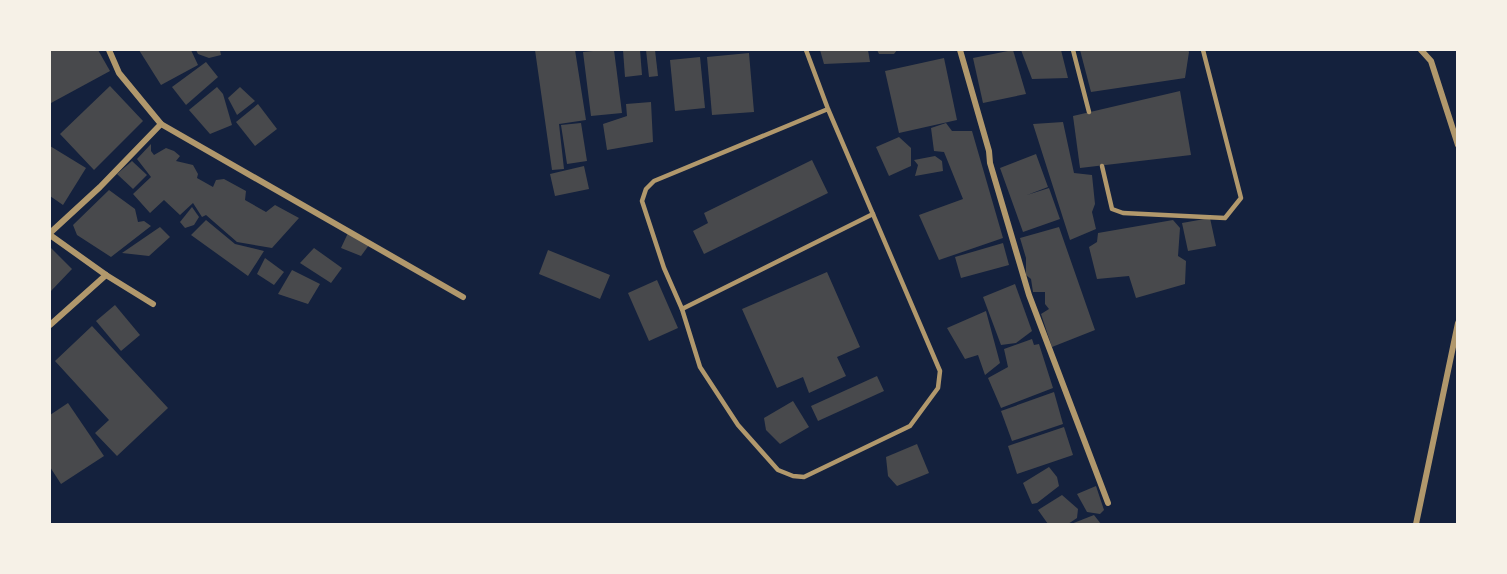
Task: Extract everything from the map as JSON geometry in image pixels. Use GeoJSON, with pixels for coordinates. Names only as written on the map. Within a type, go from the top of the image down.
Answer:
{"type":"FeatureCollection","features":[{"type":"Feature","properties":{"kind":"street"},"geometry":{"type":"LineString","coordinates":[[109,50],[119,73],[161,124],[463,297]]}},
{"type":"Feature","properties":{"kind":"street"},"geometry":{"type":"LineString","coordinates":[[960,50],[1029,295],[1108,503]]}},
{"type":"Feature","properties":{"kind":"street"},"geometry":{"type":"LineString","coordinates":[[1421,50],[1431,61],[1458,145]]}},
{"type":"Feature","properties":{"kind":"street"},"geometry":{"type":"LineString","coordinates":[[153,304],[106,275],[50,234],[100,187],[161,124]]}},
{"type":"Feature","properties":{"kind":"street"},"geometry":{"type":"LineString","coordinates":[[50,325],[106,275]]}},
{"type":"Feature","properties":{"kind":"street"},"geometry":{"type":"LineString","coordinates":[[1416,525],[1458,323]]}},
{"type":"Feature","properties":{"kind":"lane"},"geometry":{"type":"LineString","coordinates":[[806,50],[828,109],[940,371],[938,388],[910,426],[804,477],[778,470],[738,425],[700,367],[682,309],[664,268],[642,201],[646,189],[654,181],[828,109]]}},
{"type":"Feature","properties":{"kind":"lane"},"geometry":{"type":"LineString","coordinates":[[1073,50],[1089,112]]}},
{"type":"Feature","properties":{"kind":"lane"},"geometry":{"type":"LineString","coordinates":[[1102,166],[1112,209],[1123,213],[1224,218],[1241,198],[1203,50]]}},
{"type":"Feature","properties":{"kind":"lane"},"geometry":{"type":"LineString","coordinates":[[682,309],[873,214]]}},
{"type":"Feature","properties":{"kind":"building"},"geometry":{"type":"Polygon","coordinates":[[[50,50],[98,50],[110,71],[51,103],[50,50]]]}},
{"type":"Feature","properties":{"kind":"building"},"geometry":{"type":"Polygon","coordinates":[[[139,50],[191,50],[198,65],[161,85],[139,50]]]}},
{"type":"Feature","properties":{"kind":"building"},"geometry":{"type":"Polygon","coordinates":[[[196,50],[220,50],[221,55],[209,58],[198,54],[196,50]]]}},
{"type":"Feature","properties":{"kind":"building"},"geometry":{"type":"Polygon","coordinates":[[[535,50],[575,50],[586,120],[559,124],[564,169],[552,170],[535,50]]]}},
{"type":"Feature","properties":{"kind":"building"},"geometry":{"type":"Polygon","coordinates":[[[614,50],[622,113],[591,116],[583,52],[614,50]]]}},
{"type":"Feature","properties":{"kind":"building"},"geometry":{"type":"Polygon","coordinates":[[[623,50],[640,50],[642,75],[625,77],[623,50]]]}},
{"type":"Feature","properties":{"kind":"building"},"geometry":{"type":"Polygon","coordinates":[[[646,50],[655,50],[658,76],[649,77],[646,50]]]}},
{"type":"Feature","properties":{"kind":"building"},"geometry":{"type":"Polygon","coordinates":[[[820,50],[868,50],[870,62],[824,64],[820,50]]]}},
{"type":"Feature","properties":{"kind":"building"},"geometry":{"type":"Polygon","coordinates":[[[877,50],[897,50],[894,54],[879,54],[877,50]]]}},
{"type":"Feature","properties":{"kind":"building"},"geometry":{"type":"Polygon","coordinates":[[[1013,50],[1026,94],[983,103],[973,58],[1013,50]]]}},
{"type":"Feature","properties":{"kind":"building"},"geometry":{"type":"Polygon","coordinates":[[[1021,50],[1061,50],[1068,78],[1032,79],[1021,50]]]}},
{"type":"Feature","properties":{"kind":"building"},"geometry":{"type":"Polygon","coordinates":[[[1080,50],[1188,50],[1189,52],[1185,78],[1091,92],[1080,50]]]}},
{"type":"Feature","properties":{"kind":"building"},"geometry":{"type":"Polygon","coordinates":[[[749,53],[754,112],[712,115],[707,57],[749,53]]]}},
{"type":"Feature","properties":{"kind":"building"},"geometry":{"type":"Polygon","coordinates":[[[700,57],[705,108],[675,111],[670,60],[700,57]]]}},
{"type":"Feature","properties":{"kind":"building"},"geometry":{"type":"Polygon","coordinates":[[[944,58],[957,120],[899,133],[885,71],[944,58]]]}},
{"type":"Feature","properties":{"kind":"building"},"geometry":{"type":"Polygon","coordinates":[[[206,62],[218,77],[186,105],[172,87],[206,62]]]}},
{"type":"Feature","properties":{"kind":"building"},"geometry":{"type":"Polygon","coordinates":[[[110,86],[143,121],[94,170],[60,134],[110,86]]]}},
{"type":"Feature","properties":{"kind":"building"},"geometry":{"type":"Polygon","coordinates":[[[217,87],[223,94],[232,125],[210,134],[189,110],[217,87]]]}},
{"type":"Feature","properties":{"kind":"building"},"geometry":{"type":"Polygon","coordinates":[[[240,87],[255,101],[237,115],[228,98],[240,87]]]}},
{"type":"Feature","properties":{"kind":"building"},"geometry":{"type":"Polygon","coordinates":[[[1180,91],[1191,155],[1080,168],[1073,116],[1180,91]]]}},
{"type":"Feature","properties":{"kind":"building"},"geometry":{"type":"Polygon","coordinates":[[[651,102],[653,142],[607,150],[603,124],[627,116],[626,104],[651,102]]]}},
{"type":"Feature","properties":{"kind":"building"},"geometry":{"type":"Polygon","coordinates":[[[258,104],[277,129],[255,146],[236,122],[258,104]]]}},
{"type":"Feature","properties":{"kind":"building"},"geometry":{"type":"Polygon","coordinates":[[[1063,122],[1074,173],[1092,175],[1095,204],[1092,212],[1096,229],[1070,240],[1033,124],[1063,122]]]}},
{"type":"Feature","properties":{"kind":"building"},"geometry":{"type":"Polygon","coordinates":[[[581,123],[587,161],[567,164],[561,125],[581,123]]]}},
{"type":"Feature","properties":{"kind":"building"},"geometry":{"type":"Polygon","coordinates":[[[946,123],[952,131],[972,131],[1003,238],[939,260],[919,215],[963,199],[944,152],[934,151],[931,128],[946,123]]]}},
{"type":"Feature","properties":{"kind":"building"},"geometry":{"type":"Polygon","coordinates":[[[899,137],[911,148],[911,166],[889,176],[876,147],[899,137]]]}},
{"type":"Feature","properties":{"kind":"building"},"geometry":{"type":"Polygon","coordinates":[[[151,144],[151,151],[154,155],[166,148],[174,151],[180,156],[176,161],[193,165],[198,174],[197,178],[213,187],[216,180],[224,179],[246,191],[245,200],[266,212],[275,205],[299,218],[272,248],[237,242],[206,215],[202,217],[193,203],[180,215],[164,200],[150,213],[133,194],[151,177],[137,159],[151,144]]]}},
{"type":"Feature","properties":{"kind":"building"},"geometry":{"type":"Polygon","coordinates":[[[50,146],[86,168],[63,205],[50,196],[50,146]]]}},
{"type":"Feature","properties":{"kind":"building"},"geometry":{"type":"Polygon","coordinates":[[[1036,154],[1048,187],[1027,195],[1049,188],[1060,219],[1023,232],[1000,168],[1036,154]]]}},
{"type":"Feature","properties":{"kind":"building"},"geometry":{"type":"Polygon","coordinates":[[[935,156],[942,161],[943,171],[915,176],[918,165],[914,160],[935,156]]]}},
{"type":"Feature","properties":{"kind":"building"},"geometry":{"type":"Polygon","coordinates":[[[812,160],[828,193],[704,254],[693,231],[708,223],[704,213],[812,160]]]}},
{"type":"Feature","properties":{"kind":"building"},"geometry":{"type":"Polygon","coordinates":[[[132,161],[147,175],[133,189],[117,174],[132,161]]]}},
{"type":"Feature","properties":{"kind":"building"},"geometry":{"type":"Polygon","coordinates":[[[584,166],[589,189],[555,196],[550,174],[584,166]]]}},
{"type":"Feature","properties":{"kind":"building"},"geometry":{"type":"Polygon","coordinates":[[[109,190],[135,209],[138,222],[144,221],[151,226],[111,257],[77,235],[73,225],[109,190]]]}},
{"type":"Feature","properties":{"kind":"building"},"geometry":{"type":"Polygon","coordinates":[[[192,207],[199,217],[194,225],[185,228],[180,222],[192,207]]]}},
{"type":"Feature","properties":{"kind":"building"},"geometry":{"type":"Polygon","coordinates":[[[1210,218],[1216,246],[1188,251],[1182,223],[1210,218]]]}},
{"type":"Feature","properties":{"kind":"building"},"geometry":{"type":"Polygon","coordinates":[[[206,220],[235,244],[264,251],[248,276],[191,235],[206,220]]]}},
{"type":"Feature","properties":{"kind":"building"},"geometry":{"type":"Polygon","coordinates":[[[1173,220],[1180,228],[1178,256],[1186,261],[1185,284],[1136,298],[1129,276],[1097,279],[1089,247],[1097,242],[1098,233],[1173,220]]]}},
{"type":"Feature","properties":{"kind":"building"},"geometry":{"type":"Polygon","coordinates":[[[160,227],[170,237],[149,256],[122,253],[160,227]]]}},
{"type":"Feature","properties":{"kind":"building"},"geometry":{"type":"Polygon","coordinates":[[[1059,227],[1095,330],[1052,347],[1041,314],[1049,309],[1045,304],[1045,292],[1033,292],[1031,279],[1026,275],[1026,258],[1020,238],[1059,227]]]}},
{"type":"Feature","properties":{"kind":"building"},"geometry":{"type":"Polygon","coordinates":[[[348,233],[369,245],[361,256],[341,248],[348,233]]]}},
{"type":"Feature","properties":{"kind":"building"},"geometry":{"type":"Polygon","coordinates":[[[1003,243],[1009,265],[961,278],[955,257],[1003,243]]]}},
{"type":"Feature","properties":{"kind":"building"},"geometry":{"type":"Polygon","coordinates":[[[50,247],[72,269],[50,292],[50,247]]]}},
{"type":"Feature","properties":{"kind":"building"},"geometry":{"type":"Polygon","coordinates":[[[314,248],[342,268],[331,283],[300,263],[314,248]]]}},
{"type":"Feature","properties":{"kind":"building"},"geometry":{"type":"Polygon","coordinates":[[[548,250],[610,275],[600,299],[539,274],[548,250]]]}},
{"type":"Feature","properties":{"kind":"building"},"geometry":{"type":"Polygon","coordinates":[[[265,258],[284,272],[274,285],[257,274],[265,258]]]}},
{"type":"Feature","properties":{"kind":"building"},"geometry":{"type":"Polygon","coordinates":[[[292,270],[320,284],[308,304],[278,294],[292,270]]]}},
{"type":"Feature","properties":{"kind":"building"},"geometry":{"type":"Polygon","coordinates":[[[827,272],[860,347],[837,357],[846,376],[809,393],[803,377],[777,388],[742,309],[827,272]]]}},
{"type":"Feature","properties":{"kind":"building"},"geometry":{"type":"Polygon","coordinates":[[[657,280],[678,328],[649,341],[628,293],[657,280]]]}},
{"type":"Feature","properties":{"kind":"building"},"geometry":{"type":"Polygon","coordinates":[[[1015,284],[1032,331],[1016,343],[1001,345],[983,297],[1015,284]]]}},
{"type":"Feature","properties":{"kind":"building"},"geometry":{"type":"Polygon","coordinates":[[[115,305],[140,335],[121,351],[96,321],[115,305]]]}},
{"type":"Feature","properties":{"kind":"building"},"geometry":{"type":"Polygon","coordinates":[[[986,311],[1000,363],[985,375],[978,355],[965,359],[947,328],[986,311]]]}},
{"type":"Feature","properties":{"kind":"building"},"geometry":{"type":"Polygon","coordinates":[[[92,326],[168,408],[117,456],[95,433],[109,420],[55,361],[92,326]]]}},
{"type":"Feature","properties":{"kind":"building"},"geometry":{"type":"Polygon","coordinates":[[[1032,339],[1034,345],[1039,344],[1053,388],[1001,408],[988,378],[1008,367],[1004,349],[1032,339]]]}},
{"type":"Feature","properties":{"kind":"building"},"geometry":{"type":"Polygon","coordinates":[[[877,376],[884,391],[818,421],[811,406],[877,376]]]}},
{"type":"Feature","properties":{"kind":"building"},"geometry":{"type":"Polygon","coordinates":[[[1054,392],[1063,424],[1012,441],[1001,411],[1054,392]]]}},
{"type":"Feature","properties":{"kind":"building"},"geometry":{"type":"Polygon","coordinates":[[[793,401],[809,427],[780,444],[766,430],[764,418],[793,401]]]}},
{"type":"Feature","properties":{"kind":"building"},"geometry":{"type":"Polygon","coordinates":[[[68,403],[104,456],[61,484],[50,467],[50,415],[68,403]]]}},
{"type":"Feature","properties":{"kind":"building"},"geometry":{"type":"Polygon","coordinates":[[[1064,427],[1073,455],[1017,474],[1008,446],[1064,427]]]}},
{"type":"Feature","properties":{"kind":"building"},"geometry":{"type":"Polygon","coordinates":[[[917,444],[929,473],[897,486],[888,476],[886,457],[917,444]]]}},
{"type":"Feature","properties":{"kind":"building"},"geometry":{"type":"Polygon","coordinates":[[[1049,467],[1057,477],[1059,486],[1037,503],[1032,504],[1023,483],[1049,467]]]}},
{"type":"Feature","properties":{"kind":"building"},"geometry":{"type":"Polygon","coordinates":[[[1096,486],[1104,510],[1100,514],[1087,512],[1077,494],[1096,486]]]}},
{"type":"Feature","properties":{"kind":"building"},"geometry":{"type":"Polygon","coordinates":[[[1062,495],[1078,509],[1077,518],[1068,524],[1048,524],[1038,510],[1062,495]]]}},
{"type":"Feature","properties":{"kind":"building"},"geometry":{"type":"Polygon","coordinates":[[[1094,515],[1101,524],[1071,524],[1094,515]]]}}]}
